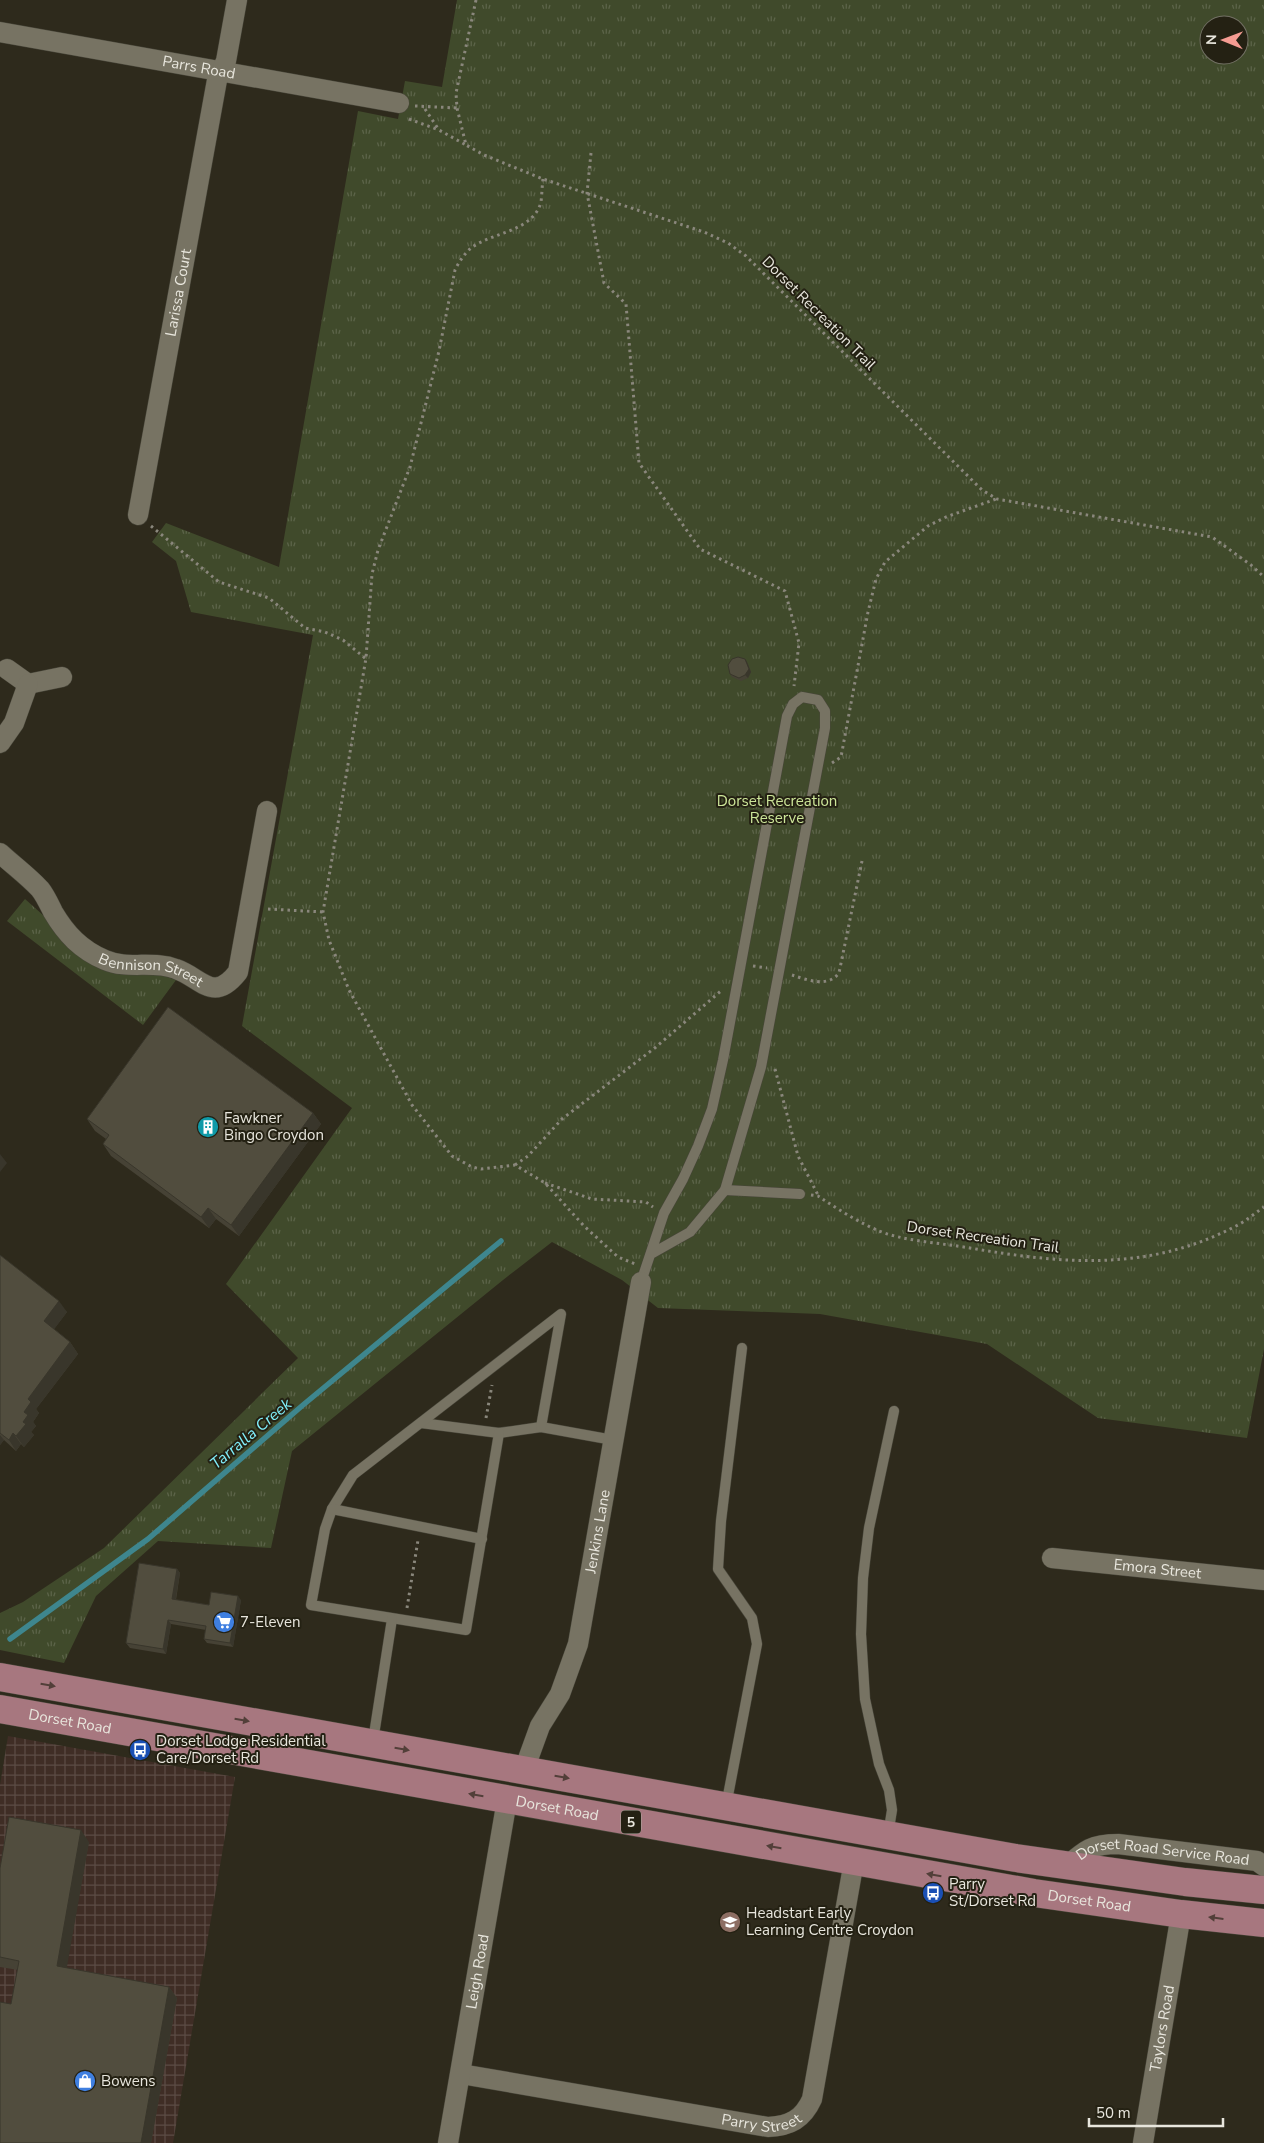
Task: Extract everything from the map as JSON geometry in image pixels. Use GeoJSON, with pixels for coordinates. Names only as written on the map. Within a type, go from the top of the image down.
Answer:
{"type":"FeatureCollection","features":[{"type":"Feature","properties":{"kind":"main road","name":"Dorset Road"},"geometry":{"type":"LineString","coordinates":[[0,1677],[888,1836],[1066,1866],[1185,1882],[1264,1890]]}},
{"type":"Feature","properties":{"kind":"main road","name":"Dorset Road"},"geometry":{"type":"LineString","coordinates":[[0,1709],[1034,1893],[1181,1914],[1264,1923]]}},
{"type":"Feature","properties":{"kind":"main road"},"geometry":{"type":"LineString","coordinates":[[202,1745],[209,1714]]}},
{"type":"Feature","properties":{"kind":"main road"},"geometry":{"type":"LineString","coordinates":[[507,1800],[524,1770]]}},
{"type":"Feature","properties":{"kind":"main road"},"geometry":{"type":"LineString","coordinates":[[1181,1914],[1185,1882]]}},
{"type":"Feature","properties":{"kind":"street","name":"Larissa Court"},"geometry":{"type":"LineString","coordinates":[[138,515],[217,80],[226,61],[237,0]]}},
{"type":"Feature","properties":{"kind":"street","name":"Parrs Road"},"geometry":{"type":"LineString","coordinates":[[0,32],[396,103]]}},
{"type":"Feature","properties":{"kind":"street"},"geometry":{"type":"LineString","coordinates":[[7,669],[28,684],[62,677]]}},
{"type":"Feature","properties":{"kind":"street"},"geometry":{"type":"LineString","coordinates":[[0,743],[14,723],[28,684]]}},
{"type":"Feature","properties":{"kind":"street","name":"Bennison Street"},"geometry":{"type":"LineString","coordinates":[[0,853],[41,890],[66,932],[79,946],[106,960],[122,964],[161,965],[178,969],[204,986],[216,987],[228,984],[238,972],[267,811]]}},
{"type":"Feature","properties":{"kind":"street","name":"Jenkins Lane"},"geometry":{"type":"LineString","coordinates":[[524,1770],[540,1726],[560,1694],[578,1644],[644,1275]]}},
{"type":"Feature","properties":{"kind":"street","name":"Emora Street"},"geometry":{"type":"LineString","coordinates":[[1052,1558],[1264,1580]]}},
{"type":"Feature","properties":{"kind":"street","name":"Leigh Road"},"geometry":{"type":"LineString","coordinates":[[448,2143],[507,1800]]}},
{"type":"Feature","properties":{"kind":"street","name":"Dorset Road Service Road"},"geometry":{"type":"LineString","coordinates":[[1066,1866],[1085,1850],[1100,1844],[1118,1844],[1257,1861],[1264,1866]]}},
{"type":"Feature","properties":{"kind":"street","name":"Parry Street"},"geometry":{"type":"LineString","coordinates":[[461,2074],[768,2127],[783,2126],[798,2119],[807,2110],[812,2099],[854,1861]]}},
{"type":"Feature","properties":{"kind":"street","name":"Taylors Road"},"geometry":{"type":"LineString","coordinates":[[1143,2143],[1181,1914]]}},
{"type":"Feature","properties":{"kind":"lane"},"geometry":{"type":"LineString","coordinates":[[644,1275],[664,1213],[684,1179],[712,1109],[723,1060],[786,716],[793,704],[802,697],[818,700],[824,711],[825,728],[762,1067],[725,1190],[690,1232],[651,1254]]}},
{"type":"Feature","properties":{"kind":"lane"},"geometry":{"type":"LineString","coordinates":[[725,1190],[800,1194]]}},
{"type":"Feature","properties":{"kind":"lane"},"geometry":{"type":"LineString","coordinates":[[499,1433],[466,1630],[311,1605],[325,1529],[332,1510],[353,1475],[561,1314],[541,1427]]}},
{"type":"Feature","properties":{"kind":"lane"},"geometry":{"type":"LineString","coordinates":[[726,1807],[757,1644],[752,1618],[718,1569],[721,1521],[742,1348]]}},
{"type":"Feature","properties":{"kind":"lane"},"geometry":{"type":"LineString","coordinates":[[888,1836],[892,1810],[890,1796],[879,1764],[865,1699],[861,1634],[863,1578],[870,1528],[894,1411]]}},
{"type":"Feature","properties":{"kind":"lane"},"geometry":{"type":"LineString","coordinates":[[421,1423],[499,1433],[541,1427],[613,1440]]}},
{"type":"Feature","properties":{"kind":"lane"},"geometry":{"type":"LineString","coordinates":[[332,1510],[482,1539]]}},
{"type":"Feature","properties":{"kind":"lane"},"geometry":{"type":"LineString","coordinates":[[373,1744],[392,1619]]}},
{"type":"Feature","properties":{"kind":"path"},"geometry":{"type":"LineString","coordinates":[[466,145],[457,108],[456,93],[476,0]]}},
{"type":"Feature","properties":{"kind":"path"},"geometry":{"type":"LineString","coordinates":[[396,103],[424,108],[457,108]]}},
{"type":"Feature","properties":{"kind":"path","name":"Dorset Recreation Trail"},"geometry":{"type":"LineString","coordinates":[[396,103],[397,112],[403,116],[439,130],[484,155],[543,178],[704,232],[728,243],[746,256],[982,490],[997,499],[1212,538],[1252,565],[1264,577]]}},
{"type":"Feature","properties":{"kind":"path"},"geometry":{"type":"LineString","coordinates":[[424,108],[439,130]]}},
{"type":"Feature","properties":{"kind":"path"},"geometry":{"type":"LineString","coordinates":[[591,153],[587,193],[604,283],[626,304],[639,463],[700,549],[786,591],[799,644],[793,704]]}},
{"type":"Feature","properties":{"kind":"path"},"geometry":{"type":"LineString","coordinates":[[543,178],[540,204],[534,215],[522,225],[483,241],[471,249],[461,259],[455,270],[439,351],[410,467],[378,550],[372,574],[366,658],[323,912],[329,940],[349,990],[412,1105],[452,1156],[481,1169],[515,1165],[528,1156],[562,1119],[656,1047],[726,987],[737,981]]}},
{"type":"Feature","properties":{"kind":"path"},"geometry":{"type":"LineString","coordinates":[[817,774],[842,757],[868,612],[876,579],[885,562],[928,526],[946,517],[997,499]]}},
{"type":"Feature","properties":{"kind":"path"},"geometry":{"type":"LineString","coordinates":[[138,515],[219,582],[269,598],[305,628],[325,632],[343,640],[366,658]]}},
{"type":"Feature","properties":{"kind":"path"},"geometry":{"type":"LineString","coordinates":[[740,964],[780,970],[806,980],[828,982],[834,980],[839,973],[862,860]]}},
{"type":"Feature","properties":{"kind":"path"},"geometry":{"type":"LineString","coordinates":[[250,908],[323,912]]}},
{"type":"Feature","properties":{"kind":"path","name":"Dorset Recreation Trail"},"geometry":{"type":"LineString","coordinates":[[767,1040],[798,1156],[818,1196],[878,1231],[903,1238],[1028,1258],[1096,1262],[1155,1256],[1191,1246],[1237,1226],[1264,1207]]}},
{"type":"Feature","properties":{"kind":"path"},"geometry":{"type":"LineString","coordinates":[[515,1165],[545,1183],[592,1199],[646,1202],[664,1213]]}},
{"type":"Feature","properties":{"kind":"path"},"geometry":{"type":"LineString","coordinates":[[545,1183],[584,1226],[618,1257],[644,1275]]}},
{"type":"Feature","properties":{"kind":"path"},"geometry":{"type":"LineString","coordinates":[[484,1431],[496,1365]]}},
{"type":"Feature","properties":{"kind":"path"},"geometry":{"type":"LineString","coordinates":[[405,1621],[420,1528]]}},
{"type":"Feature","properties":{"kind":"shaded area"},"geometry":{"type":"Polygon","coordinates":[[[8,1736],[235,1777],[173,2143],[0,2143],[0,1785],[8,1736]]]}},
{"type":"Feature","properties":{"kind":"green space","name":"Dorset Recreation Reserve"},"geometry":{"type":"Polygon","coordinates":[[[457,0],[1264,0],[1264,1349],[1247,1438],[1098,1418],[987,1344],[820,1314],[658,1308],[622,1280],[552,1242],[292,1451],[271,1548],[158,1541],[96,1596],[64,1663],[0,1650],[0,1613],[23,1602],[104,1548],[298,1358],[226,1284],[352,1108],[242,1026],[313,635],[191,612],[176,561],[152,542],[166,523],[279,567],[358,111],[398,119],[405,81],[442,87],[457,0]]]}},
{"type":"Feature","properties":{"kind":"green space"},"geometry":{"type":"Polygon","coordinates":[[[25,899],[44,916],[65,945],[80,957],[156,973],[176,980],[143,1025],[7,921],[25,899]]]}},
{"type":"Feature","properties":{"kind":"building"},"geometry":{"type":"Polygon","coordinates":[[[738,657],[745,659],[749,669],[745,675],[739,678],[730,674],[728,665],[732,659],[738,657]]]}},
{"type":"Feature","properties":{"kind":"building","name":"Fawkner Bingo Croydon"},"geometry":{"type":"Polygon","coordinates":[[[168,1007],[313,1113],[231,1225],[208,1208],[201,1217],[103,1144],[109,1135],[87,1119],[168,1007]]]}},
{"type":"Feature","properties":{"kind":"building"},"geometry":{"type":"Polygon","coordinates":[[[0,1255],[59,1301],[44,1321],[70,1342],[28,1399],[31,1402],[24,1412],[28,1415],[23,1422],[26,1424],[16,1436],[13,1433],[9,1440],[0,1433],[0,1255]]]}},
{"type":"Feature","properties":{"kind":"building"},"geometry":{"type":"Polygon","coordinates":[[[139,1563],[177,1569],[172,1599],[209,1605],[211,1592],[238,1596],[230,1643],[204,1639],[206,1626],[168,1620],[163,1649],[126,1643],[139,1563]]]}},
{"type":"Feature","properties":{"kind":"building"},"geometry":{"type":"Polygon","coordinates":[[[9,1817],[81,1830],[57,1966],[169,1987],[141,2143],[0,2143],[0,2002],[11,2004],[19,1961],[0,1957],[0,1868],[9,1817]]]}},
{"type":"Feature","properties":{"kind":"waterway","name":"Tarralla Creek"},"geometry":{"type":"LineString","coordinates":[[10,1639],[148,1539],[303,1405],[501,1241]]}},
{"type":"Feature","properties":{"kind":"place","name":"Fawkner Bingo Croydon"},"geometry":{"type":"Point","coordinates":[208,1127]}},
{"type":"Feature","properties":{"kind":"place","name":"7-Eleven"},"geometry":{"type":"Point","coordinates":[224,1622]}},
{"type":"Feature","properties":{"kind":"place","name":"Dorset Lodge Residential Care/Dorset Rd"},"geometry":{"type":"Point","coordinates":[140,1750]}},
{"type":"Feature","properties":{"kind":"place","name":"Parry St/Dorset Rd"},"geometry":{"type":"Point","coordinates":[933,1893]}},
{"type":"Feature","properties":{"kind":"place","name":"Headstart Early Learning Centre Croydon"},"geometry":{"type":"Point","coordinates":[730,1922]}},
{"type":"Feature","properties":{"kind":"place","name":"Bowens"},"geometry":{"type":"Point","coordinates":[85,2081]}}]}
